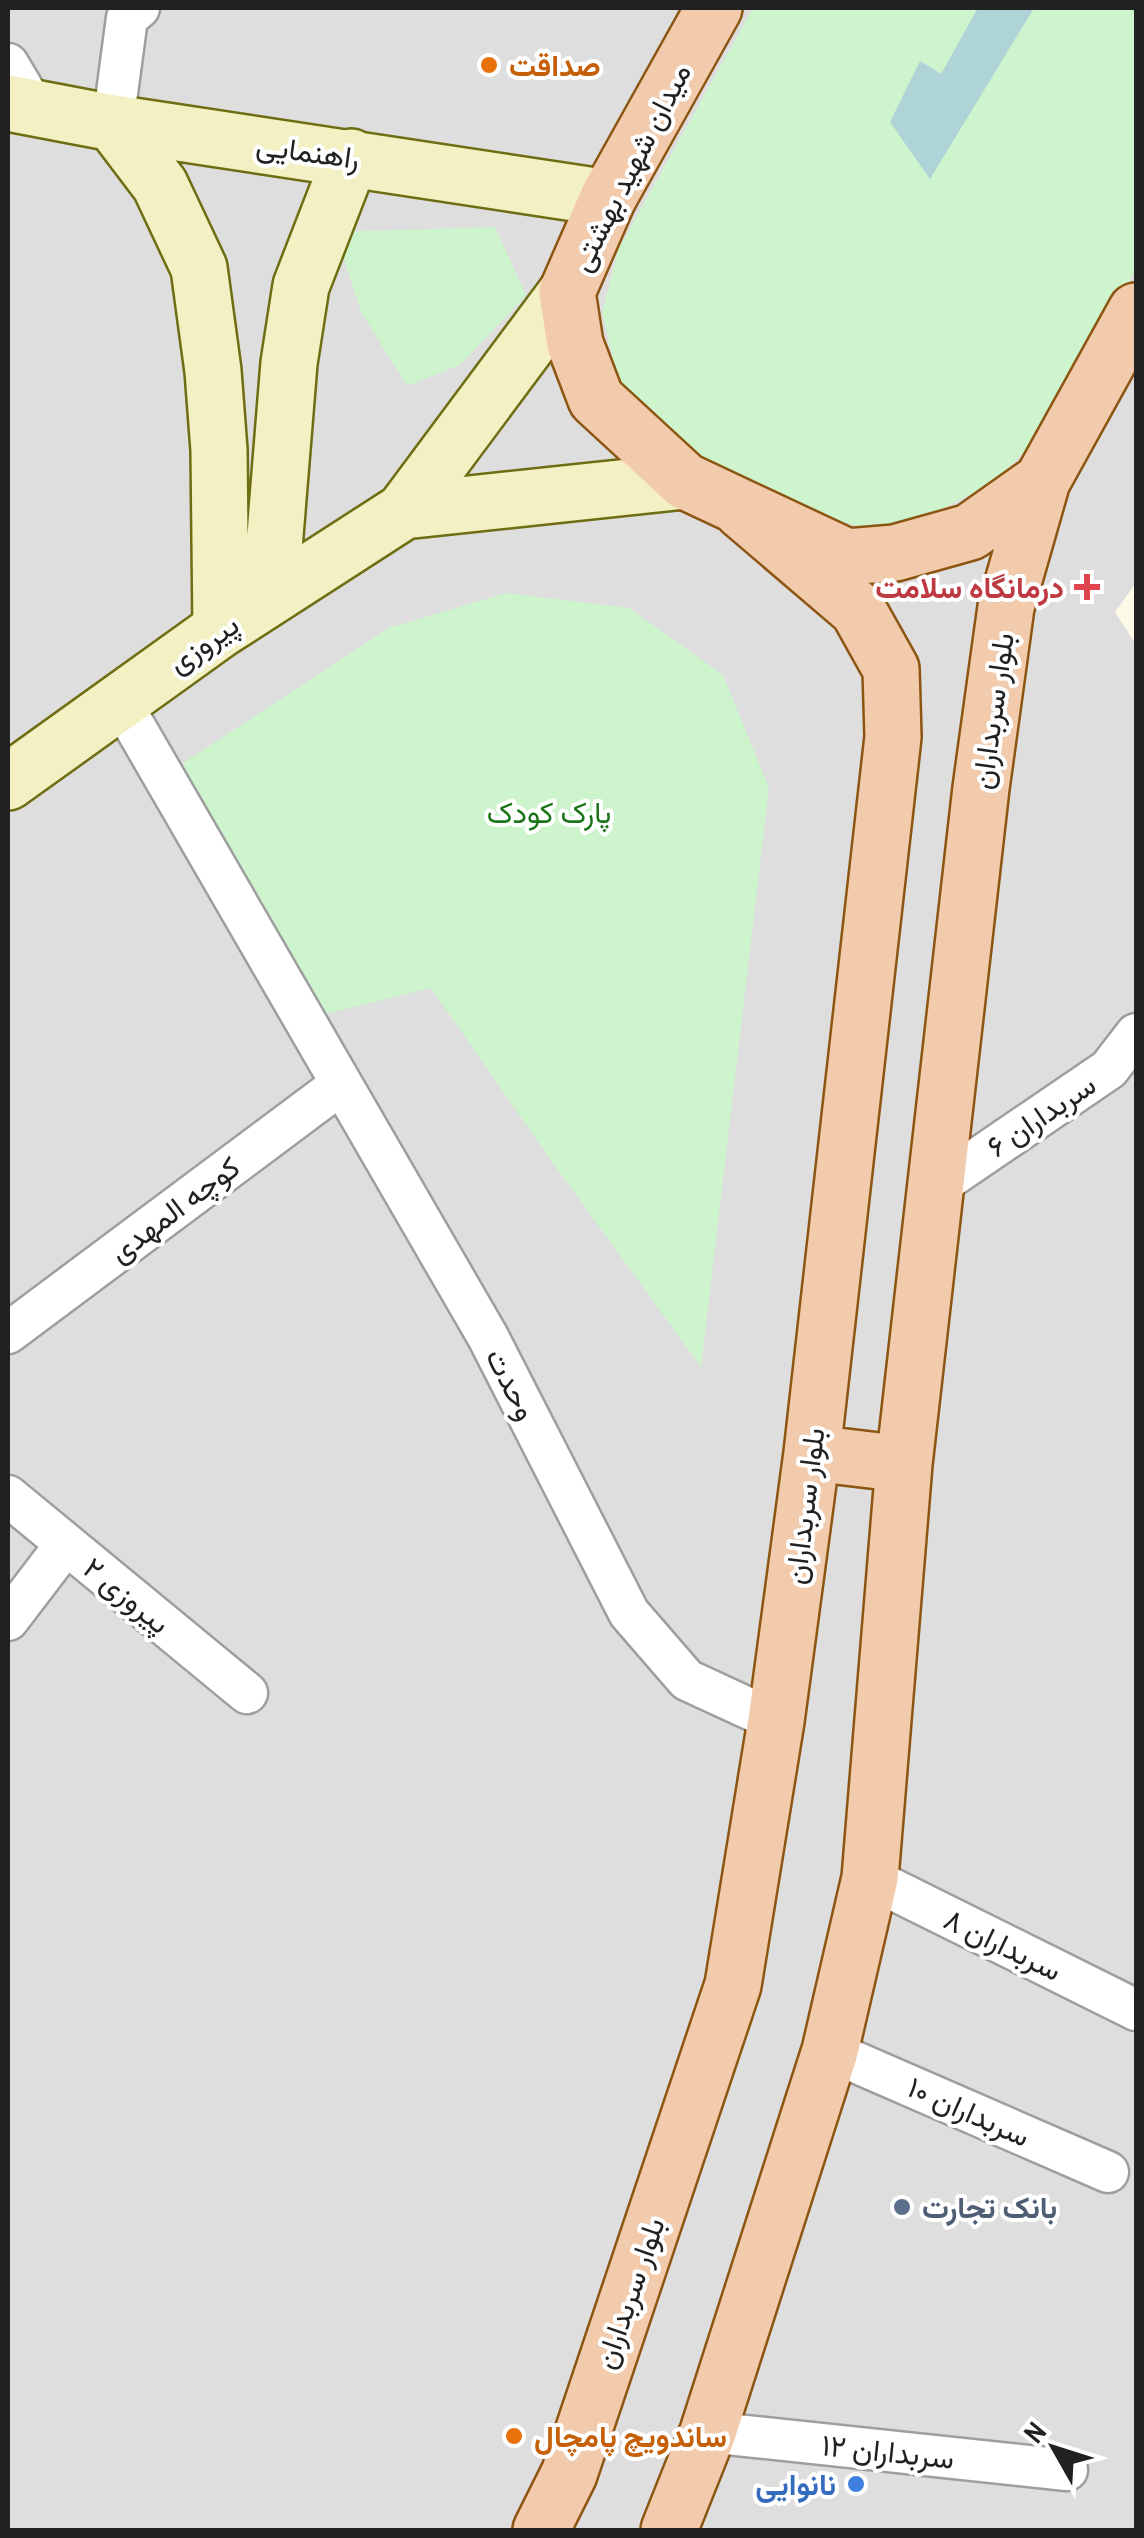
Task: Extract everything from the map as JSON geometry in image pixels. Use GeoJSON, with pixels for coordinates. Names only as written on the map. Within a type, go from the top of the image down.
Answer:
{"type":"FeatureCollection","features":[{"type":"Feature","properties":{"kind":"main road","name":"میدان شهید بهشتی"},"geometry":{"type":"LineString","coordinates":[[714,8],[608,198],[567,292],[574,344],[596,399],[685,482],[848,557],[895,553],[970,532],[1042,480],[1136,310]]}},
{"type":"Feature","properties":{"kind":"main road","name":"بلوار سربداران"},"geometry":{"type":"LineString","coordinates":[[669,2530],[708,2432],[830,2050],[870,1878],[904,1464],[981,788],[1006,608],[1042,480]]}},
{"type":"Feature","properties":{"kind":"main road","name":"بلوار سربداران"},"geometry":{"type":"LineString","coordinates":[[540,2530],[569,2474],[733,1985],[776,1721],[812,1453],[893,737],[892,669],[858,610],[741,510]]}},
{"type":"Feature","properties":{"kind":"main road"},"geometry":{"type":"LineString","coordinates":[[812,1453],[904,1464]]}},
{"type":"Feature","properties":{"kind":"street"},"geometry":{"type":"LineString","coordinates":[[138,8],[127,18],[113,123],[160,184],[199,268],[213,371],[218,450],[220,629]]}},
{"type":"Feature","properties":{"kind":"street","name":"راهنمایی"},"geometry":{"type":"LineString","coordinates":[[16,91],[113,123],[351,156],[608,198]]}},
{"type":"Feature","properties":{"kind":"street"},"geometry":{"type":"LineString","coordinates":[[270,597],[285,400],[302,286],[351,156]]}},
{"type":"Feature","properties":{"kind":"street"},"geometry":{"type":"LineString","coordinates":[[404,512],[567,292]]}},
{"type":"Feature","properties":{"kind":"street"},"geometry":{"type":"LineString","coordinates":[[404,512],[685,482]]}},
{"type":"Feature","properties":{"kind":"street","name":"پیروزی"},"geometry":{"type":"LineString","coordinates":[[8,782],[220,629],[404,512]]}},
{"type":"Feature","properties":{"kind":"street","name":"وحدت"},"geometry":{"type":"LineString","coordinates":[[120,701],[488,1337],[629,1613],[687,1680],[776,1721]]}},
{"type":"Feature","properties":{"kind":"street","name":"سربداران ۶"},"geometry":{"type":"LineString","coordinates":[[936,1187],[1123,1075],[1136,1034]]}},
{"type":"Feature","properties":{"kind":"street","name":"کوچه المهدی"},"geometry":{"type":"LineString","coordinates":[[8,1333],[340,1085]]}},
{"type":"Feature","properties":{"kind":"street","name":"پیروزی ۲"},"geometry":{"type":"LineString","coordinates":[[8,1496],[248,1693]]}},
{"type":"Feature","properties":{"kind":"street"},"geometry":{"type":"LineString","coordinates":[[8,1620],[66,1544]]}},
{"type":"Feature","properties":{"kind":"street","name":"سربداران ۸"},"geometry":{"type":"LineString","coordinates":[[870,1878],[1136,2010]]}},
{"type":"Feature","properties":{"kind":"street","name":"سربداران ۱۰"},"geometry":{"type":"LineString","coordinates":[[830,2050],[1108,2172]]}},
{"type":"Feature","properties":{"kind":"street","name":"سربداران ۱۲"},"geometry":{"type":"LineString","coordinates":[[708,2432],[1067,2470]]}},
{"type":"Feature","properties":{"kind":"shaded area"},"geometry":{"type":"Polygon","coordinates":[[[8,8],[1136,8],[1136,2530],[8,2530],[8,8]]]}},
{"type":"Feature","properties":{"kind":"shaded area"},"geometry":{"type":"Polygon","coordinates":[[[1136,583],[1136,645],[1115,612],[1136,583]]]}},
{"type":"Feature","properties":{"kind":"green space"},"geometry":{"type":"Polygon","coordinates":[[[753,8],[978,8],[941,74],[921,61],[930,178],[1034,8],[1136,8],[1136,269],[1058,418],[992,484],[893,533],[804,514],[671,442],[619,384],[602,312],[619,248],[753,8]]]}},
{"type":"Feature","properties":{"kind":"green space"},"geometry":{"type":"Polygon","coordinates":[[[495,227],[526,295],[460,365],[407,386],[361,312],[335,232],[495,227]]]}},
{"type":"Feature","properties":{"kind":"green space","name":"پارک کودک"},"geometry":{"type":"Polygon","coordinates":[[[506,593],[629,608],[723,675],[769,788],[701,1367],[431,988],[290,1023],[145,788],[389,628],[506,593]]]}},
{"type":"Feature","properties":{"kind":"water"},"geometry":{"type":"Polygon","coordinates":[[[978,8],[1034,8],[930,179],[890,122],[920,61],[941,74],[978,8]]]}},
{"type":"Feature","properties":{"kind":"place","name":"صداقت"},"geometry":{"type":"Point","coordinates":[489,65]}},
{"type":"Feature","properties":{"kind":"place","name":"درمانگاه سلامت"},"geometry":{"type":"Point","coordinates":[1087,587]}},
{"type":"Feature","properties":{"kind":"place","name":"بانک تجارت"},"geometry":{"type":"Point","coordinates":[902,2207]}},
{"type":"Feature","properties":{"kind":"place","name":"ساندویچ پامچال"},"geometry":{"type":"Point","coordinates":[514,2436]}},
{"type":"Feature","properties":{"kind":"place","name":"نانوایی"},"geometry":{"type":"Point","coordinates":[856,2484]}}]}
